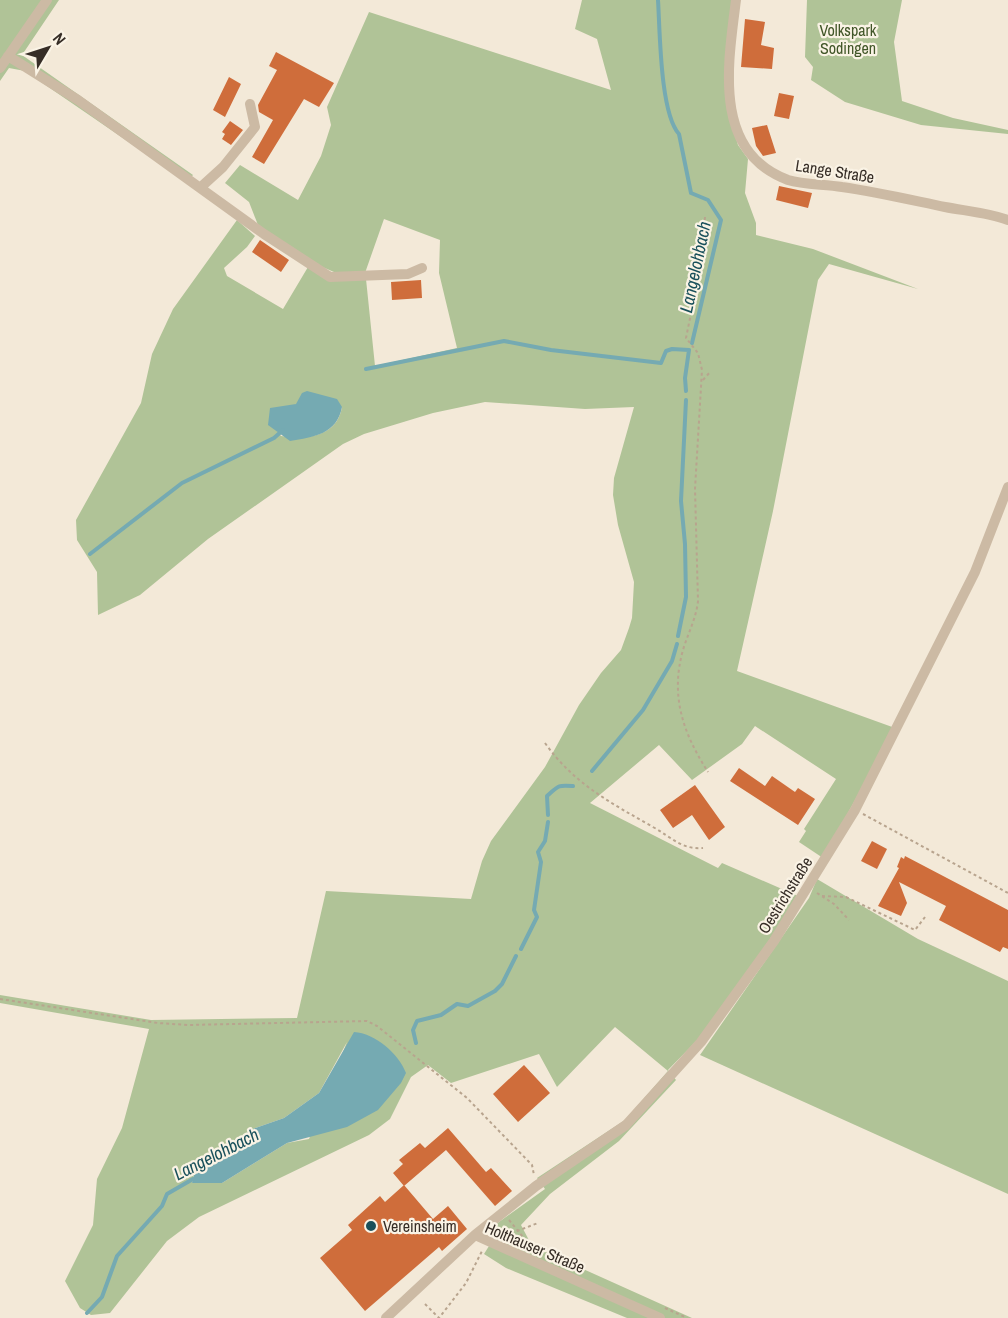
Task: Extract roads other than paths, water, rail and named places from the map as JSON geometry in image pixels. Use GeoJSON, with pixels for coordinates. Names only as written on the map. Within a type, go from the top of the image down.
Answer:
{"type":"FeatureCollection","features":[{"type":"Feature","properties":{"kind":"street"},"geometry":{"type":"LineString","coordinates":[[0,68],[47,0]]}},
{"type":"Feature","properties":{"kind":"street","name":"Lange Straße"},"geometry":{"type":"LineString","coordinates":[[736,0],[730,60],[730,94],[734,123],[740,142],[762,167],[791,181],[844,187],[1008,220]]}},
{"type":"Feature","properties":{"kind":"street"},"geometry":{"type":"LineString","coordinates":[[8,56],[78,100],[264,234],[330,277],[408,274],[422,268]]}},
{"type":"Feature","properties":{"kind":"street"},"geometry":{"type":"LineString","coordinates":[[201,187],[223,167],[255,127],[250,104]]}},
{"type":"Feature","properties":{"kind":"street","name":"Oestrichstraße"},"geometry":{"type":"LineString","coordinates":[[475,1235],[536,1186],[626,1125],[701,1042],[774,941],[855,810],[975,572],[1008,487]]}},
{"type":"Feature","properties":{"kind":"street","name":"Holthauser Straße"},"geometry":{"type":"LineString","coordinates":[[386,1318],[475,1235],[660,1318]]}},
{"type":"Feature","properties":{"kind":"water"},"geometry":{"type":"Polygon","coordinates":[[[307,391],[337,399],[342,407],[339,416],[330,429],[323,433],[290,441],[268,425],[270,408],[296,404],[302,393],[307,391]]]}},
{"type":"Feature","properties":{"kind":"water"},"geometry":{"type":"Polygon","coordinates":[[[354,1032],[378,1040],[398,1059],[406,1073],[401,1083],[378,1110],[347,1127],[287,1143],[222,1183],[192,1183],[194,1175],[211,1164],[250,1130],[284,1118],[319,1093],[354,1032]]]}},
{"type":"Feature","properties":{"kind":"waterway","name":"Langelohbach"},"geometry":{"type":"LineString","coordinates":[[658,0],[668,109],[679,134],[691,193],[708,200],[721,220],[692,343]]}},
{"type":"Feature","properties":{"kind":"waterway"},"geometry":{"type":"LineString","coordinates":[[366,369],[504,341],[551,350],[661,363],[666,351],[689,350]]}},
{"type":"Feature","properties":{"kind":"waterway","name":"Langelohbach"},"geometry":{"type":"LineString","coordinates":[[686,391],[685,378],[689,350]]}},
{"type":"Feature","properties":{"kind":"waterway","name":"Langelohbach"},"geometry":{"type":"LineString","coordinates":[[678,636],[686,597],[681,501],[686,400]]}},
{"type":"Feature","properties":{"kind":"waterway"},"geometry":{"type":"LineString","coordinates":[[90,554],[182,483],[274,438],[283,430]]}},
{"type":"Feature","properties":{"kind":"waterway","name":"Langelohbach"},"geometry":{"type":"LineString","coordinates":[[592,771],[643,710],[672,661],[677,644]]}},
{"type":"Feature","properties":{"kind":"waterway","name":"Langelohbach"},"geometry":{"type":"LineString","coordinates":[[548,815],[547,796],[559,786],[573,786]]}},
{"type":"Feature","properties":{"kind":"waterway","name":"Langelohbach"},"geometry":{"type":"LineString","coordinates":[[521,949],[537,917],[534,910],[541,862],[538,852],[545,841],[548,822]]}},
{"type":"Feature","properties":{"kind":"waterway","name":"Langelohbach"},"geometry":{"type":"LineString","coordinates":[[416,1043],[413,1030],[417,1021],[441,1015],[457,1004],[468,1006],[495,991],[502,984],[516,956]]}},
{"type":"Feature","properties":{"kind":"waterway","name":"Langelohbach"},"geometry":{"type":"LineString","coordinates":[[87,1313],[102,1297],[117,1256],[162,1206],[167,1194],[193,1179]]}},
{"type":"Feature","properties":{"kind":"place","name":"Vereinsheim"},"geometry":{"type":"Point","coordinates":[371,1226]}},
{"type":"Feature","properties":{"kind":"park label","name":"Volkspark Sodingen"},"geometry":{"type":"Point","coordinates":[848,39]}}]}
